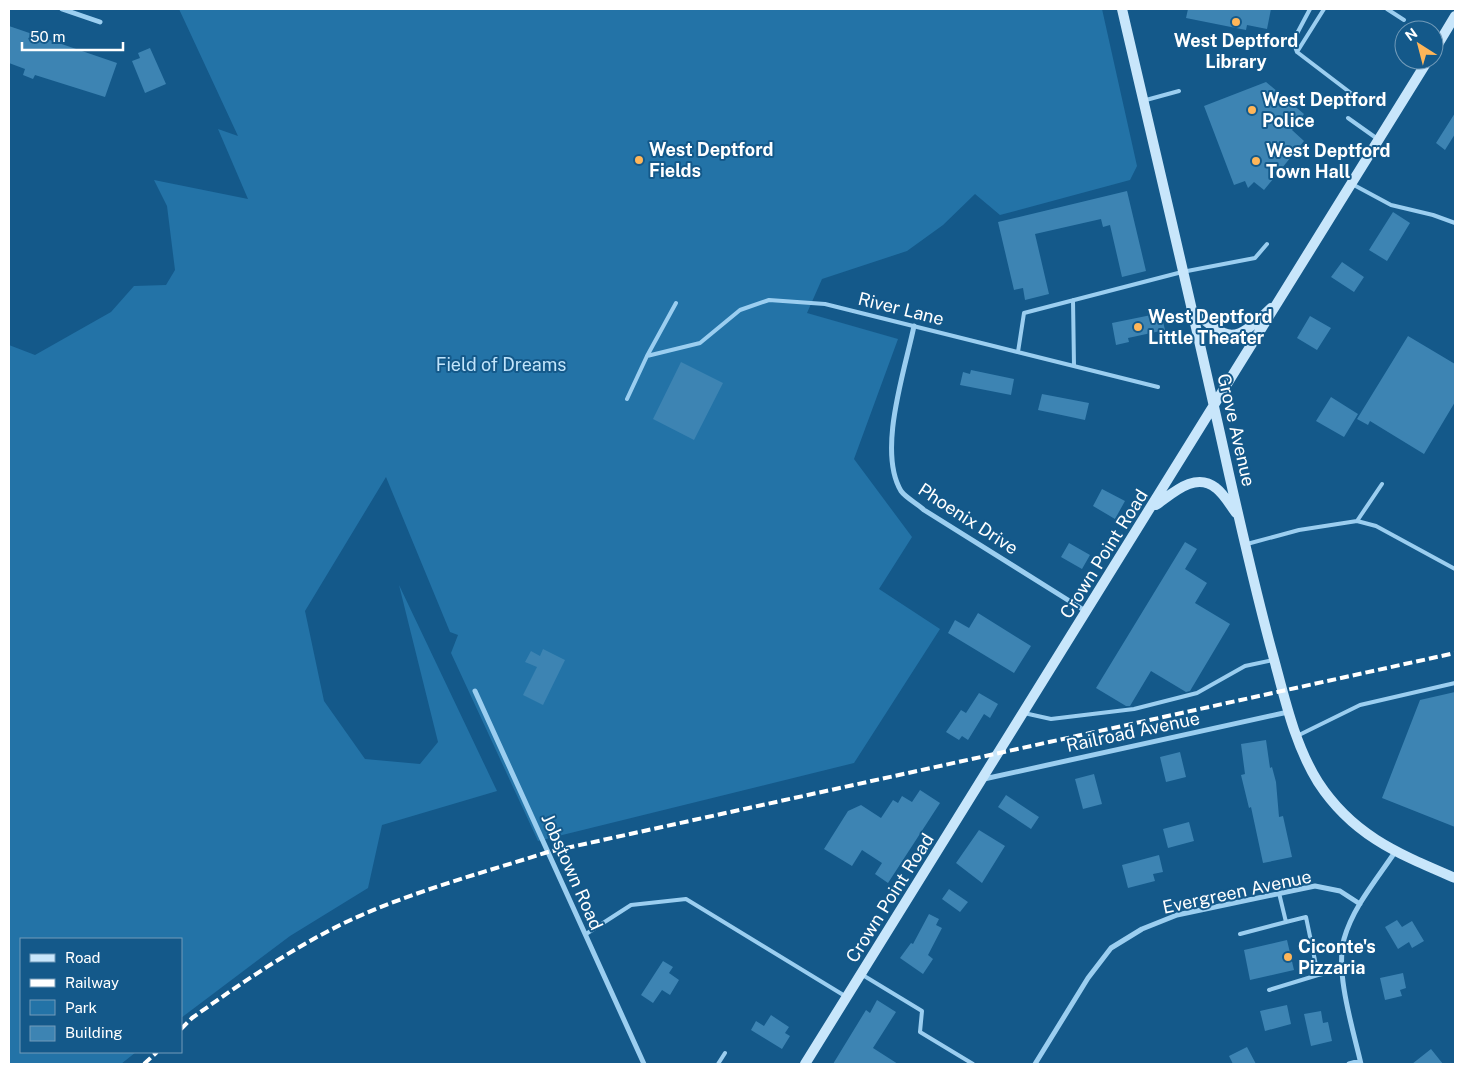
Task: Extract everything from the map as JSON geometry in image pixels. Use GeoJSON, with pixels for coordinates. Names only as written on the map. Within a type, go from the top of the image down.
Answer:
{"type":"FeatureCollection","features":[{"type":"Feature","properties":{"kind":"main road","name":"Grove Avenue"},"geometry":{"type":"LineString","coordinates":[[1122,9],[1245,545],[1288,712],[1306,760],[1332,802],[1353,824],[1395,852],[1455,878]]}},
{"type":"Feature","properties":{"kind":"main road"},"geometry":{"type":"LineString","coordinates":[[1444,34],[1455,16]]}},
{"type":"Feature","properties":{"kind":"main road","name":"Crown Point Road"},"geometry":{"type":"LineString","coordinates":[[805,1064],[1422,70]]}},
{"type":"Feature","properties":{"kind":"main road"},"geometry":{"type":"LineString","coordinates":[[1191,309],[1223,334],[1235,335],[1247,332],[1284,295]]}},
{"type":"Feature","properties":{"kind":"main road"},"geometry":{"type":"LineString","coordinates":[[1151,509],[1186,484],[1200,482],[1215,487],[1238,515]]}},
{"type":"Feature","properties":{"kind":"street"},"geometry":{"type":"LineString","coordinates":[[62,9],[100,22]]}},
{"type":"Feature","properties":{"kind":"street","name":"Phoenix Drive"},"geometry":{"type":"LineString","coordinates":[[914,326],[890,440],[891,465],[901,492],[924,510],[1087,612]]}},
{"type":"Feature","properties":{"kind":"street","name":"Jobstown Road"},"geometry":{"type":"LineString","coordinates":[[474,691],[644,1064]]}},
{"type":"Feature","properties":{"kind":"street","name":"Railroad Avenue"},"geometry":{"type":"LineString","coordinates":[[984,778],[1288,712]]}},
{"type":"Feature","properties":{"kind":"street"},"geometry":{"type":"LineString","coordinates":[[1349,1064],[1360,1063],[1341,970],[1344,937],[1360,904],[1395,852]]}},
{"type":"Feature","properties":{"kind":"street","name":"Evergreen Avenue"},"geometry":{"type":"LineString","coordinates":[[1034,1064],[1088,978],[1111,948],[1142,929],[1177,915],[1316,886],[1340,891],[1360,904]]}},
{"type":"Feature","properties":{"kind":"lane"},"geometry":{"type":"LineString","coordinates":[[1310,9],[1293,41],[1297,52],[1356,97]]}},
{"type":"Feature","properties":{"kind":"lane"},"geometry":{"type":"LineString","coordinates":[[1297,52],[1324,9]]}},
{"type":"Feature","properties":{"kind":"lane"},"geometry":{"type":"LineString","coordinates":[[1387,9],[1404,20]]}},
{"type":"Feature","properties":{"kind":"lane"},"geometry":{"type":"LineString","coordinates":[[1143,101],[1179,91]]}},
{"type":"Feature","properties":{"kind":"lane"},"geometry":{"type":"LineString","coordinates":[[1348,118],[1379,140]]}},
{"type":"Feature","properties":{"kind":"lane"},"geometry":{"type":"LineString","coordinates":[[1352,184],[1390,205],[1433,215],[1455,223]]}},
{"type":"Feature","properties":{"kind":"lane"},"geometry":{"type":"LineString","coordinates":[[1018,352],[1024,313],[1182,272],[1254,258],[1267,244]]}},
{"type":"Feature","properties":{"kind":"lane","name":"River Lane"},"geometry":{"type":"LineString","coordinates":[[647,356],[700,344],[740,310],[769,300],[825,304],[1158,387]]}},
{"type":"Feature","properties":{"kind":"lane"},"geometry":{"type":"LineString","coordinates":[[1073,300],[1074,366]]}},
{"type":"Feature","properties":{"kind":"lane"},"geometry":{"type":"LineString","coordinates":[[627,399],[647,356],[676,303]]}},
{"type":"Feature","properties":{"kind":"lane"},"geometry":{"type":"LineString","coordinates":[[1357,521],[1382,484]]}},
{"type":"Feature","properties":{"kind":"lane"},"geometry":{"type":"LineString","coordinates":[[1245,545],[1299,530],[1357,521],[1376,526],[1455,569]]}},
{"type":"Feature","properties":{"kind":"lane"},"geometry":{"type":"LineString","coordinates":[[1024,713],[1051,719],[1134,709],[1197,693],[1245,666],[1274,660]]}},
{"type":"Feature","properties":{"kind":"lane"},"geometry":{"type":"LineString","coordinates":[[1297,736],[1360,706],[1455,683]]}},
{"type":"Feature","properties":{"kind":"lane"},"geometry":{"type":"LineString","coordinates":[[1280,893],[1286,922]]}},
{"type":"Feature","properties":{"kind":"lane"},"geometry":{"type":"LineString","coordinates":[[586,934],[632,905],[686,899],[847,997]]}},
{"type":"Feature","properties":{"kind":"lane"},"geometry":{"type":"LineString","coordinates":[[1240,934],[1306,917],[1318,976]]}},
{"type":"Feature","properties":{"kind":"lane"},"geometry":{"type":"LineString","coordinates":[[1269,990],[1341,970]]}},
{"type":"Feature","properties":{"kind":"lane"},"geometry":{"type":"LineString","coordinates":[[861,974],[922,1011],[920,1032],[973,1064]]}},
{"type":"Feature","properties":{"kind":"lane"},"geometry":{"type":"LineString","coordinates":[[718,1064],[725,1053]]}},
{"type":"Feature","properties":{"kind":"green space","name":"Field of Dreams"},"geometry":{"type":"Polygon","coordinates":[[[179,9],[1102,9],[1137,166],[1130,180],[1000,215],[975,194],[943,225],[907,251],[822,279],[807,313],[898,339],[854,459],[912,537],[879,589],[940,629],[854,763],[538,841],[451,653],[458,635],[450,632],[386,477],[305,611],[324,701],[365,759],[420,764],[438,742],[399,585],[497,791],[382,825],[368,888],[290,936],[182,1017],[182,938],[20,938],[20,1053],[135,1053],[121,1064],[9,1064],[9,345],[35,355],[111,312],[134,286],[166,285],[175,270],[167,206],[154,180],[248,199],[218,129],[238,136],[179,9]]]}},
{"type":"Feature","properties":{"kind":"building","name":"West Deptford Library"},"geometry":{"type":"Polygon","coordinates":[[[1188,9],[1271,9],[1267,29],[1247,25],[1246,30],[1186,18],[1188,9]]]}},
{"type":"Feature","properties":{"kind":"building"},"geometry":{"type":"Polygon","coordinates":[[[9,26],[117,63],[105,97],[35,75],[33,79],[23,75],[25,69],[9,63],[9,26]]]}},
{"type":"Feature","properties":{"kind":"building"},"geometry":{"type":"Polygon","coordinates":[[[150,48],[166,84],[145,93],[132,61],[140,58],[138,53],[150,48]]]}},
{"type":"Feature","properties":{"kind":"building"},"geometry":{"type":"Polygon","coordinates":[[[1266,82],[1304,114],[1292,130],[1304,141],[1264,190],[1254,182],[1248,188],[1245,181],[1234,185],[1204,106],[1266,82]]]}},
{"type":"Feature","properties":{"kind":"building"},"geometry":{"type":"Polygon","coordinates":[[[1455,113],[1455,134],[1445,150],[1436,143],[1455,113]]]}},
{"type":"Feature","properties":{"kind":"building"},"geometry":{"type":"Polygon","coordinates":[[[1127,191],[1146,271],[1122,277],[1110,225],[1103,227],[1101,219],[1035,234],[1049,294],[1025,300],[1023,288],[1014,290],[998,222],[1127,191]]]}},
{"type":"Feature","properties":{"kind":"building"},"geometry":{"type":"Polygon","coordinates":[[[1393,212],[1410,223],[1387,261],[1369,250],[1393,212]]]}},
{"type":"Feature","properties":{"kind":"building"},"geometry":{"type":"Polygon","coordinates":[[[1342,262],[1364,277],[1354,292],[1331,277],[1342,262]]]}},
{"type":"Feature","properties":{"kind":"building","name":"West Deptford Little Theater"},"geometry":{"type":"Polygon","coordinates":[[[1161,313],[1165,330],[1128,338],[1129,342],[1116,345],[1112,323],[1161,313]]]}},
{"type":"Feature","properties":{"kind":"building"},"geometry":{"type":"Polygon","coordinates":[[[1310,316],[1331,328],[1317,350],[1297,338],[1310,316]]]}},
{"type":"Feature","properties":{"kind":"building"},"geometry":{"type":"Polygon","coordinates":[[[1408,336],[1455,364],[1455,402],[1424,454],[1370,421],[1368,425],[1357,419],[1408,336]]]}},
{"type":"Feature","properties":{"kind":"building"},"geometry":{"type":"Polygon","coordinates":[[[681,362],[723,383],[694,440],[653,419],[681,362]]]}},
{"type":"Feature","properties":{"kind":"building"},"geometry":{"type":"Polygon","coordinates":[[[971,370],[1014,379],[1011,395],[960,385],[963,372],[970,374],[971,370]]]}},
{"type":"Feature","properties":{"kind":"building"},"geometry":{"type":"Polygon","coordinates":[[[1042,394],[1089,403],[1085,420],[1038,410],[1042,394]]]}},
{"type":"Feature","properties":{"kind":"building"},"geometry":{"type":"Polygon","coordinates":[[[1331,397],[1358,414],[1344,437],[1316,421],[1331,397]]]}},
{"type":"Feature","properties":{"kind":"building"},"geometry":{"type":"Polygon","coordinates":[[[1102,489],[1125,501],[1115,519],[1093,506],[1102,489]]]}},
{"type":"Feature","properties":{"kind":"building"},"geometry":{"type":"Polygon","coordinates":[[[1185,542],[1197,549],[1185,569],[1207,583],[1195,603],[1230,624],[1190,691],[1186,692],[1151,671],[1130,706],[1126,706],[1096,688],[1185,542]]]}},
{"type":"Feature","properties":{"kind":"building"},"geometry":{"type":"Polygon","coordinates":[[[1069,543],[1090,555],[1082,569],[1061,557],[1069,543]]]}},
{"type":"Feature","properties":{"kind":"building"},"geometry":{"type":"Polygon","coordinates":[[[978,613],[1031,646],[1014,673],[948,633],[955,620],[969,628],[978,613]]]}},
{"type":"Feature","properties":{"kind":"building"},"geometry":{"type":"Polygon","coordinates":[[[543,649],[565,660],[543,705],[523,695],[537,667],[525,662],[531,651],[540,656],[543,649]]]}},
{"type":"Feature","properties":{"kind":"building"},"geometry":{"type":"Polygon","coordinates":[[[1455,692],[1455,827],[1382,798],[1420,700],[1455,692]]]}},
{"type":"Feature","properties":{"kind":"building"},"geometry":{"type":"Polygon","coordinates":[[[979,693],[998,704],[990,718],[984,714],[968,740],[962,736],[959,740],[946,732],[961,710],[966,713],[979,693]]]}},
{"type":"Feature","properties":{"kind":"building"},"geometry":{"type":"Polygon","coordinates":[[[1266,740],[1270,768],[1272,767],[1276,782],[1279,817],[1283,816],[1292,857],[1263,863],[1251,807],[1249,808],[1241,775],[1245,774],[1241,744],[1266,740]]]}},
{"type":"Feature","properties":{"kind":"building"},"geometry":{"type":"Polygon","coordinates":[[[1180,752],[1186,777],[1166,782],[1160,757],[1180,752]]]}},
{"type":"Feature","properties":{"kind":"building"},"geometry":{"type":"Polygon","coordinates":[[[1094,774],[1102,804],[1083,809],[1075,779],[1094,774]]]}},
{"type":"Feature","properties":{"kind":"building"},"geometry":{"type":"Polygon","coordinates":[[[920,790],[940,803],[888,883],[875,874],[882,863],[862,850],[852,866],[824,849],[848,811],[861,805],[881,818],[893,800],[898,803],[902,796],[912,802],[920,790]]]}},
{"type":"Feature","properties":{"kind":"building"},"geometry":{"type":"Polygon","coordinates":[[[1006,795],[1039,817],[1031,829],[998,807],[1006,795]]]}},
{"type":"Feature","properties":{"kind":"building"},"geometry":{"type":"Polygon","coordinates":[[[1189,822],[1194,841],[1168,848],[1163,829],[1189,822]]]}},
{"type":"Feature","properties":{"kind":"building"},"geometry":{"type":"Polygon","coordinates":[[[979,830],[1005,846],[982,883],[956,863],[979,830]]]}},
{"type":"Feature","properties":{"kind":"building"},"geometry":{"type":"Polygon","coordinates":[[[1159,855],[1163,872],[1153,874],[1155,881],[1128,888],[1122,865],[1159,855]]]}},
{"type":"Feature","properties":{"kind":"building"},"geometry":{"type":"Polygon","coordinates":[[[949,889],[968,902],[960,912],[942,899],[949,889]]]}},
{"type":"Feature","properties":{"kind":"building"},"geometry":{"type":"Polygon","coordinates":[[[929,914],[939,919],[936,925],[942,928],[928,955],[933,959],[923,974],[900,958],[911,943],[913,944],[929,914]]]}},
{"type":"Feature","properties":{"kind":"building"},"geometry":{"type":"Polygon","coordinates":[[[1397,920],[1402,927],[1412,921],[1424,941],[1412,948],[1409,942],[1398,949],[1385,927],[1397,920]]]}},
{"type":"Feature","properties":{"kind":"building"},"geometry":{"type":"Polygon","coordinates":[[[1287,940],[1294,970],[1250,980],[1244,950],[1287,940]]]}},
{"type":"Feature","properties":{"kind":"building"},"geometry":{"type":"Polygon","coordinates":[[[663,961],[673,967],[669,973],[679,980],[670,995],[662,990],[653,1003],[641,995],[663,961]]]}},
{"type":"Feature","properties":{"kind":"building"},"geometry":{"type":"Polygon","coordinates":[[[1403,973],[1406,988],[1400,990],[1402,996],[1385,1000],[1380,978],[1403,973]]]}},
{"type":"Feature","properties":{"kind":"building"},"geometry":{"type":"Polygon","coordinates":[[[877,1000],[896,1012],[873,1048],[898,1064],[833,1064],[866,1010],[870,1013],[877,1000]]]}},
{"type":"Feature","properties":{"kind":"building"},"geometry":{"type":"Polygon","coordinates":[[[1287,1005],[1291,1024],[1265,1031],[1260,1011],[1287,1005]]]}},
{"type":"Feature","properties":{"kind":"building"},"geometry":{"type":"Polygon","coordinates":[[[1321,1011],[1323,1023],[1328,1022],[1332,1041],[1311,1046],[1304,1014],[1321,1011]]]}},
{"type":"Feature","properties":{"kind":"building"},"geometry":{"type":"Polygon","coordinates":[[[771,1015],[789,1027],[785,1033],[790,1036],[782,1049],[751,1030],[756,1021],[764,1026],[771,1015]]]}},
{"type":"Feature","properties":{"kind":"building"},"geometry":{"type":"Polygon","coordinates":[[[1247,1047],[1256,1064],[1233,1064],[1229,1056],[1247,1047]]]}},
{"type":"Feature","properties":{"kind":"building"},"geometry":{"type":"Polygon","coordinates":[[[1431,1049],[1443,1064],[1412,1064],[1431,1049]]]}},
{"type":"Feature","properties":{"kind":"railway"},"geometry":{"type":"LineString","coordinates":[[182,1028],[192,1018],[264,968],[340,925],[391,903],[469,876],[548,852],[1455,653]]}},
{"type":"Feature","properties":{"kind":"railway"},"geometry":{"type":"LineString","coordinates":[[144,1064],[156,1053]]}},
{"type":"Feature","properties":{"kind":"place","name":"West Deptford Library"},"geometry":{"type":"Point","coordinates":[1236,22]}},
{"type":"Feature","properties":{"kind":"place","name":"West Deptford Police"},"geometry":{"type":"Point","coordinates":[1252,110]}},
{"type":"Feature","properties":{"kind":"place","name":"West Deptford Fields"},"geometry":{"type":"Point","coordinates":[639,160]}},
{"type":"Feature","properties":{"kind":"place","name":"West Deptford Town Hall"},"geometry":{"type":"Point","coordinates":[1256,161]}},
{"type":"Feature","properties":{"kind":"place","name":"West Deptford Little Theater"},"geometry":{"type":"Point","coordinates":[1138,327]}},
{"type":"Feature","properties":{"kind":"place","name":"Ciconte's Pizzaria"},"geometry":{"type":"Point","coordinates":[1288,957]}}]}
